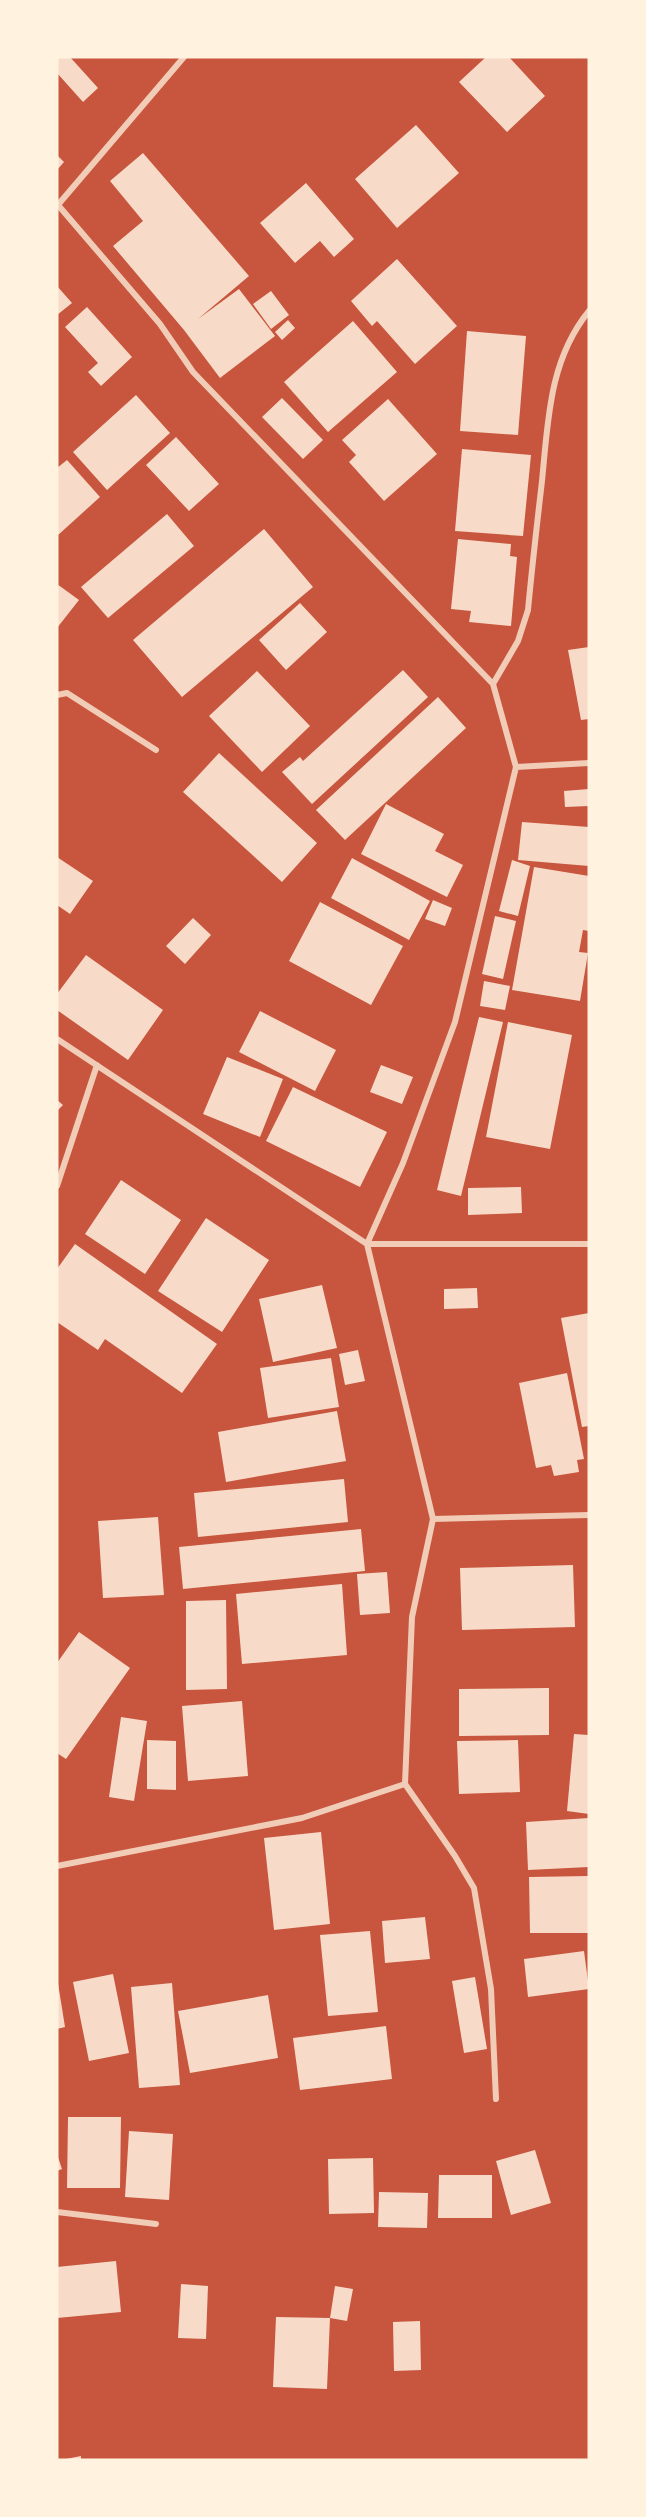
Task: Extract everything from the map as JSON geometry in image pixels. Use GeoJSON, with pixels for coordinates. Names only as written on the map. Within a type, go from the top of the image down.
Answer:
{"type":"FeatureCollection","features":[{"type":"Feature","properties":{"kind":"street"},"geometry":{"type":"LineString","coordinates":[[184,57],[58,206],[160,324],[193,372],[493,684],[516,767],[455,1022],[403,1163],[367,1244],[433,1519],[412,1617],[405,1784],[455,1856],[474,1888],[491,1989],[496,2098]]}},
{"type":"Feature","properties":{"kind":"street"},"geometry":{"type":"LineString","coordinates":[[493,684],[518,641],[528,610],[551,397],[560,362],[573,330],[589,311]]}},
{"type":"Feature","properties":{"kind":"street"},"geometry":{"type":"LineString","coordinates":[[57,695],[67,693],[156,750]]}},
{"type":"Feature","properties":{"kind":"street"},"geometry":{"type":"LineString","coordinates":[[516,767],[589,763]]}},
{"type":"Feature","properties":{"kind":"street"},"geometry":{"type":"LineString","coordinates":[[57,1039],[367,1244],[589,1244]]}},
{"type":"Feature","properties":{"kind":"street"},"geometry":{"type":"LineString","coordinates":[[57,1186],[97,1065]]}},
{"type":"Feature","properties":{"kind":"street"},"geometry":{"type":"LineString","coordinates":[[433,1519],[589,1515]]}},
{"type":"Feature","properties":{"kind":"street"},"geometry":{"type":"LineString","coordinates":[[57,1866],[302,1818],[405,1784]]}},
{"type":"Feature","properties":{"kind":"street"},"geometry":{"type":"LineString","coordinates":[[57,2212],[156,2224]]}},
{"type":"Feature","properties":{"kind":"building"},"geometry":{"type":"Polygon","coordinates":[[[57,57],[70,57],[98,88],[83,102],[57,73],[57,57]]]}},
{"type":"Feature","properties":{"kind":"building"},"geometry":{"type":"Polygon","coordinates":[[[486,57],[509,57],[545,96],[507,132],[459,82],[486,57]]]}},
{"type":"Feature","properties":{"kind":"building"},"geometry":{"type":"Polygon","coordinates":[[[416,125],[459,173],[397,228],[355,179],[416,125]]]}},
{"type":"Feature","properties":{"kind":"building"},"geometry":{"type":"Polygon","coordinates":[[[143,153],[249,276],[198,319],[239,289],[275,336],[220,378],[184,330],[113,246],[143,221],[110,181],[143,153]]]}},
{"type":"Feature","properties":{"kind":"building"},"geometry":{"type":"Polygon","coordinates":[[[57,155],[64,162],[57,170],[57,155]]]}},
{"type":"Feature","properties":{"kind":"building"},"geometry":{"type":"Polygon","coordinates":[[[306,183],[354,239],[334,257],[320,241],[295,263],[260,223],[306,183]]]}},
{"type":"Feature","properties":{"kind":"building"},"geometry":{"type":"Polygon","coordinates":[[[397,259],[457,326],[415,364],[377,321],[372,326],[351,301],[397,259]]]}},
{"type":"Feature","properties":{"kind":"building"},"geometry":{"type":"Polygon","coordinates":[[[57,286],[72,303],[57,315],[57,286]]]}},
{"type":"Feature","properties":{"kind":"building"},"geometry":{"type":"Polygon","coordinates":[[[271,291],[289,315],[271,329],[253,304],[271,291]]]}},
{"type":"Feature","properties":{"kind":"building"},"geometry":{"type":"Polygon","coordinates":[[[87,307],[132,357],[101,386],[88,372],[98,363],[65,327],[87,307]]]}},
{"type":"Feature","properties":{"kind":"building"},"geometry":{"type":"Polygon","coordinates":[[[288,320],[295,328],[282,340],[275,332],[288,320]]]}},
{"type":"Feature","properties":{"kind":"building"},"geometry":{"type":"Polygon","coordinates":[[[353,321],[397,372],[328,432],[284,382],[353,321]]]}},
{"type":"Feature","properties":{"kind":"building"},"geometry":{"type":"Polygon","coordinates":[[[467,331],[526,336],[518,435],[460,431],[467,331]]]}},
{"type":"Feature","properties":{"kind":"building"},"geometry":{"type":"Polygon","coordinates":[[[136,395],[170,433],[107,490],[73,452],[136,395]]]}},
{"type":"Feature","properties":{"kind":"building"},"geometry":{"type":"Polygon","coordinates":[[[282,398],[323,440],[303,459],[262,417],[282,398]]]}},
{"type":"Feature","properties":{"kind":"building"},"geometry":{"type":"Polygon","coordinates":[[[388,399],[437,454],[384,501],[349,462],[356,455],[342,440],[388,399]]]}},
{"type":"Feature","properties":{"kind":"building"},"geometry":{"type":"Polygon","coordinates":[[[176,437],[219,484],[189,511],[146,465],[176,437]]]}},
{"type":"Feature","properties":{"kind":"building"},"geometry":{"type":"Polygon","coordinates":[[[462,449],[531,455],[523,536],[455,531],[462,449]]]}},
{"type":"Feature","properties":{"kind":"building"},"geometry":{"type":"Polygon","coordinates":[[[67,460],[100,497],[57,536],[57,468],[67,460]]]}},
{"type":"Feature","properties":{"kind":"building"},"geometry":{"type":"Polygon","coordinates":[[[167,514],[194,546],[108,618],[81,587],[167,514]]]}},
{"type":"Feature","properties":{"kind":"building"},"geometry":{"type":"Polygon","coordinates":[[[264,529],[313,587],[182,697],[133,640],[264,529]]]}},
{"type":"Feature","properties":{"kind":"building"},"geometry":{"type":"Polygon","coordinates":[[[458,539],[511,544],[510,556],[517,557],[511,626],[469,622],[471,611],[451,609],[458,539]]]}},
{"type":"Feature","properties":{"kind":"building"},"geometry":{"type":"Polygon","coordinates":[[[57,584],[79,600],[57,628],[57,584]]]}},
{"type":"Feature","properties":{"kind":"building"},"geometry":{"type":"Polygon","coordinates":[[[300,603],[327,632],[286,670],[259,640],[300,603]]]}},
{"type":"Feature","properties":{"kind":"building"},"geometry":{"type":"Polygon","coordinates":[[[589,647],[589,719],[581,720],[568,650],[589,647]]]}},
{"type":"Feature","properties":{"kind":"building"},"geometry":{"type":"Polygon","coordinates":[[[403,670],[428,697],[312,804],[282,772],[300,757],[303,761],[403,670]]]}},
{"type":"Feature","properties":{"kind":"building"},"geometry":{"type":"Polygon","coordinates":[[[257,671],[310,726],[262,772],[209,716],[257,671]]]}},
{"type":"Feature","properties":{"kind":"building"},"geometry":{"type":"Polygon","coordinates":[[[438,697],[466,728],[345,840],[316,810],[438,697]]]}},
{"type":"Feature","properties":{"kind":"building"},"geometry":{"type":"Polygon","coordinates":[[[219,753],[317,843],[282,882],[183,792],[219,753]]]}},
{"type":"Feature","properties":{"kind":"building"},"geometry":{"type":"Polygon","coordinates":[[[589,789],[589,806],[565,807],[564,791],[589,789]]]}},
{"type":"Feature","properties":{"kind":"building"},"geometry":{"type":"Polygon","coordinates":[[[386,804],[444,834],[435,851],[463,865],[447,897],[361,854],[386,804]]]}},
{"type":"Feature","properties":{"kind":"building"},"geometry":{"type":"Polygon","coordinates":[[[522,822],[589,827],[589,866],[518,860],[522,822]]]}},
{"type":"Feature","properties":{"kind":"building"},"geometry":{"type":"Polygon","coordinates":[[[57,857],[93,881],[70,914],[57,905],[57,857]]]}},
{"type":"Feature","properties":{"kind":"building"},"geometry":{"type":"Polygon","coordinates":[[[352,858],[430,901],[409,940],[331,898],[352,858]]]}},
{"type":"Feature","properties":{"kind":"building"},"geometry":{"type":"Polygon","coordinates":[[[512,860],[530,866],[518,916],[499,911],[512,860]]]}},
{"type":"Feature","properties":{"kind":"building"},"geometry":{"type":"Polygon","coordinates":[[[534,867],[589,876],[589,931],[583,930],[579,952],[588,953],[580,1001],[512,990],[534,867]]]}},
{"type":"Feature","properties":{"kind":"building"},"geometry":{"type":"Polygon","coordinates":[[[433,900],[452,908],[445,926],[425,919],[433,900]]]}},
{"type":"Feature","properties":{"kind":"building"},"geometry":{"type":"Polygon","coordinates":[[[320,902],[403,946],[371,1005],[289,961],[320,902]]]}},
{"type":"Feature","properties":{"kind":"building"},"geometry":{"type":"Polygon","coordinates":[[[495,916],[516,921],[503,979],[482,974],[495,916]]]}},
{"type":"Feature","properties":{"kind":"building"},"geometry":{"type":"Polygon","coordinates":[[[193,918],[211,935],[185,964],[166,946],[193,918]]]}},
{"type":"Feature","properties":{"kind":"building"},"geometry":{"type":"Polygon","coordinates":[[[86,955],[163,1010],[128,1060],[57,1010],[57,994],[86,955]]]}},
{"type":"Feature","properties":{"kind":"building"},"geometry":{"type":"Polygon","coordinates":[[[484,981],[510,986],[505,1010],[480,1006],[484,981]]]}},
{"type":"Feature","properties":{"kind":"building"},"geometry":{"type":"Polygon","coordinates":[[[260,1011],[336,1050],[315,1091],[239,1052],[260,1011]]]}},
{"type":"Feature","properties":{"kind":"building"},"geometry":{"type":"Polygon","coordinates":[[[479,1017],[503,1022],[461,1196],[437,1190],[479,1017]]]}},
{"type":"Feature","properties":{"kind":"building"},"geometry":{"type":"Polygon","coordinates":[[[508,1022],[572,1035],[550,1149],[486,1137],[508,1022]]]}},
{"type":"Feature","properties":{"kind":"building"},"geometry":{"type":"Polygon","coordinates":[[[227,1057],[283,1079],[260,1137],[203,1114],[227,1057]]]}},
{"type":"Feature","properties":{"kind":"building"},"geometry":{"type":"Polygon","coordinates":[[[381,1065],[413,1077],[402,1104],[370,1092],[381,1065]]]}},
{"type":"Feature","properties":{"kind":"building"},"geometry":{"type":"Polygon","coordinates":[[[293,1087],[387,1132],[360,1187],[266,1141],[293,1087]]]}},
{"type":"Feature","properties":{"kind":"building"},"geometry":{"type":"Polygon","coordinates":[[[57,1100],[63,1105],[57,1111],[57,1100]]]}},
{"type":"Feature","properties":{"kind":"building"},"geometry":{"type":"Polygon","coordinates":[[[121,1180],[181,1220],[145,1274],[85,1234],[121,1180]]]}},
{"type":"Feature","properties":{"kind":"building"},"geometry":{"type":"Polygon","coordinates":[[[521,1187],[522,1213],[468,1215],[468,1188],[521,1187]]]}},
{"type":"Feature","properties":{"kind":"building"},"geometry":{"type":"Polygon","coordinates":[[[206,1218],[269,1260],[222,1332],[158,1291],[206,1218]]]}},
{"type":"Feature","properties":{"kind":"building"},"geometry":{"type":"Polygon","coordinates":[[[75,1244],[217,1344],[182,1393],[105,1339],[98,1350],[57,1322],[57,1269],[75,1244]]]}},
{"type":"Feature","properties":{"kind":"building"},"geometry":{"type":"Polygon","coordinates":[[[322,1285],[337,1348],[273,1362],[259,1299],[322,1285]]]}},
{"type":"Feature","properties":{"kind":"building"},"geometry":{"type":"Polygon","coordinates":[[[477,1288],[478,1308],[444,1309],[444,1289],[477,1288]]]}},
{"type":"Feature","properties":{"kind":"building"},"geometry":{"type":"Polygon","coordinates":[[[589,1313],[589,1426],[582,1427],[561,1318],[589,1313]]]}},
{"type":"Feature","properties":{"kind":"building"},"geometry":{"type":"Polygon","coordinates":[[[358,1350],[365,1381],[345,1385],[339,1354],[358,1350]]]}},
{"type":"Feature","properties":{"kind":"building"},"geometry":{"type":"Polygon","coordinates":[[[331,1358],[339,1407],[268,1418],[260,1368],[331,1358]]]}},
{"type":"Feature","properties":{"kind":"building"},"geometry":{"type":"Polygon","coordinates":[[[567,1373],[584,1459],[577,1460],[579,1472],[554,1476],[551,1465],[536,1468],[519,1383],[567,1373]]]}},
{"type":"Feature","properties":{"kind":"building"},"geometry":{"type":"Polygon","coordinates":[[[337,1411],[346,1461],[226,1482],[218,1432],[337,1411]]]}},
{"type":"Feature","properties":{"kind":"building"},"geometry":{"type":"Polygon","coordinates":[[[344,1479],[348,1522],[198,1537],[194,1493],[344,1479]]]}},
{"type":"Feature","properties":{"kind":"building"},"geometry":{"type":"Polygon","coordinates":[[[158,1517],[164,1595],[103,1598],[98,1521],[158,1517]]]}},
{"type":"Feature","properties":{"kind":"building"},"geometry":{"type":"Polygon","coordinates":[[[361,1529],[365,1571],[183,1589],[179,1547],[361,1529]]]}},
{"type":"Feature","properties":{"kind":"building"},"geometry":{"type":"Polygon","coordinates":[[[573,1565],[575,1627],[462,1630],[460,1568],[573,1565]]]}},
{"type":"Feature","properties":{"kind":"building"},"geometry":{"type":"Polygon","coordinates":[[[387,1572],[390,1613],[360,1615],[357,1574],[387,1572]]]}},
{"type":"Feature","properties":{"kind":"building"},"geometry":{"type":"Polygon","coordinates":[[[342,1584],[347,1655],[242,1664],[236,1594],[342,1584]]]}},
{"type":"Feature","properties":{"kind":"building"},"geometry":{"type":"Polygon","coordinates":[[[226,1600],[227,1689],[186,1690],[186,1601],[226,1600]]]}},
{"type":"Feature","properties":{"kind":"building"},"geometry":{"type":"Polygon","coordinates":[[[79,1632],[130,1668],[66,1759],[57,1753],[57,1663],[79,1632]]]}},
{"type":"Feature","properties":{"kind":"building"},"geometry":{"type":"Polygon","coordinates":[[[549,1688],[549,1735],[459,1736],[459,1689],[549,1688]]]}},
{"type":"Feature","properties":{"kind":"building"},"geometry":{"type":"Polygon","coordinates":[[[242,1701],[248,1776],[188,1781],[182,1706],[242,1701]]]}},
{"type":"Feature","properties":{"kind":"building"},"geometry":{"type":"Polygon","coordinates":[[[121,1717],[147,1721],[134,1801],[109,1797],[121,1717]]]}},
{"type":"Feature","properties":{"kind":"building"},"geometry":{"type":"Polygon","coordinates":[[[574,1734],[589,1735],[589,1814],[567,1811],[574,1734]]]}},
{"type":"Feature","properties":{"kind":"building"},"geometry":{"type":"Polygon","coordinates":[[[147,1740],[176,1741],[176,1790],[147,1789],[147,1740]]]}},
{"type":"Feature","properties":{"kind":"building"},"geometry":{"type":"Polygon","coordinates":[[[518,1740],[520,1792],[459,1794],[457,1741],[518,1740]]]}},
{"type":"Feature","properties":{"kind":"building"},"geometry":{"type":"Polygon","coordinates":[[[589,1818],[589,1867],[528,1870],[526,1822],[589,1818]]]}},
{"type":"Feature","properties":{"kind":"building"},"geometry":{"type":"Polygon","coordinates":[[[321,1832],[330,1924],[274,1930],[264,1838],[321,1832]]]}},
{"type":"Feature","properties":{"kind":"building"},"geometry":{"type":"Polygon","coordinates":[[[589,1876],[589,1933],[530,1933],[529,1877],[589,1876]]]}},
{"type":"Feature","properties":{"kind":"building"},"geometry":{"type":"Polygon","coordinates":[[[425,1917],[430,1959],[385,1963],[382,1921],[425,1917]]]}},
{"type":"Feature","properties":{"kind":"building"},"geometry":{"type":"Polygon","coordinates":[[[370,1931],[378,2012],[328,2016],[320,1935],[370,1931]]]}},
{"type":"Feature","properties":{"kind":"building"},"geometry":{"type":"Polygon","coordinates":[[[584,1951],[589,1989],[528,1997],[524,1959],[584,1951]]]}},
{"type":"Feature","properties":{"kind":"building"},"geometry":{"type":"Polygon","coordinates":[[[113,1974],[129,2053],[89,2061],[73,1982],[113,1974]]]}},
{"type":"Feature","properties":{"kind":"building"},"geometry":{"type":"Polygon","coordinates":[[[57,1977],[65,2027],[57,2029],[57,1977]]]}},
{"type":"Feature","properties":{"kind":"building"},"geometry":{"type":"Polygon","coordinates":[[[475,1977],[487,2049],[464,2053],[452,1981],[475,1977]]]}},
{"type":"Feature","properties":{"kind":"building"},"geometry":{"type":"Polygon","coordinates":[[[172,1983],[180,2085],[139,2088],[131,1987],[172,1983]]]}},
{"type":"Feature","properties":{"kind":"building"},"geometry":{"type":"Polygon","coordinates":[[[268,1995],[278,2058],[190,2073],[178,2011],[268,1995]]]}},
{"type":"Feature","properties":{"kind":"building"},"geometry":{"type":"Polygon","coordinates":[[[386,2026],[392,2079],[300,2090],[293,2038],[386,2026]]]}},
{"type":"Feature","properties":{"kind":"building"},"geometry":{"type":"Polygon","coordinates":[[[68,2117],[121,2117],[120,2188],[67,2188],[68,2117]]]}},
{"type":"Feature","properties":{"kind":"building"},"geometry":{"type":"Polygon","coordinates":[[[129,2131],[173,2134],[169,2200],[125,2197],[129,2131]]]}},
{"type":"Feature","properties":{"kind":"building"},"geometry":{"type":"Polygon","coordinates":[[[535,2150],[551,2203],[511,2215],[496,2161],[535,2150]]]}},
{"type":"Feature","properties":{"kind":"building"},"geometry":{"type":"Polygon","coordinates":[[[57,2154],[62,2169],[57,2171],[57,2154]]]}},
{"type":"Feature","properties":{"kind":"building"},"geometry":{"type":"Polygon","coordinates":[[[373,2158],[374,2213],[329,2214],[328,2159],[373,2158]]]}},
{"type":"Feature","properties":{"kind":"building"},"geometry":{"type":"Polygon","coordinates":[[[439,2175],[492,2175],[492,2218],[438,2218],[439,2175]]]}},
{"type":"Feature","properties":{"kind":"building"},"geometry":{"type":"Polygon","coordinates":[[[379,2192],[428,2193],[427,2228],[378,2227],[379,2192]]]}},
{"type":"Feature","properties":{"kind":"building"},"geometry":{"type":"Polygon","coordinates":[[[116,2261],[121,2312],[57,2318],[57,2267],[116,2261]]]}},
{"type":"Feature","properties":{"kind":"building"},"geometry":{"type":"Polygon","coordinates":[[[181,2284],[208,2286],[206,2339],[178,2338],[181,2284]]]}},
{"type":"Feature","properties":{"kind":"building"},"geometry":{"type":"Polygon","coordinates":[[[335,2286],[353,2289],[347,2321],[330,2318],[335,2286]]]}},
{"type":"Feature","properties":{"kind":"building"},"geometry":{"type":"Polygon","coordinates":[[[276,2317],[330,2318],[327,2389],[273,2387],[276,2317]]]}},
{"type":"Feature","properties":{"kind":"building"},"geometry":{"type":"Polygon","coordinates":[[[420,2321],[421,2370],[394,2371],[393,2322],[420,2321]]]}},
{"type":"Feature","properties":{"kind":"building"},"geometry":{"type":"Polygon","coordinates":[[[81,2456],[81,2460],[66,2460],[66,2459],[81,2456]]]}}]}
